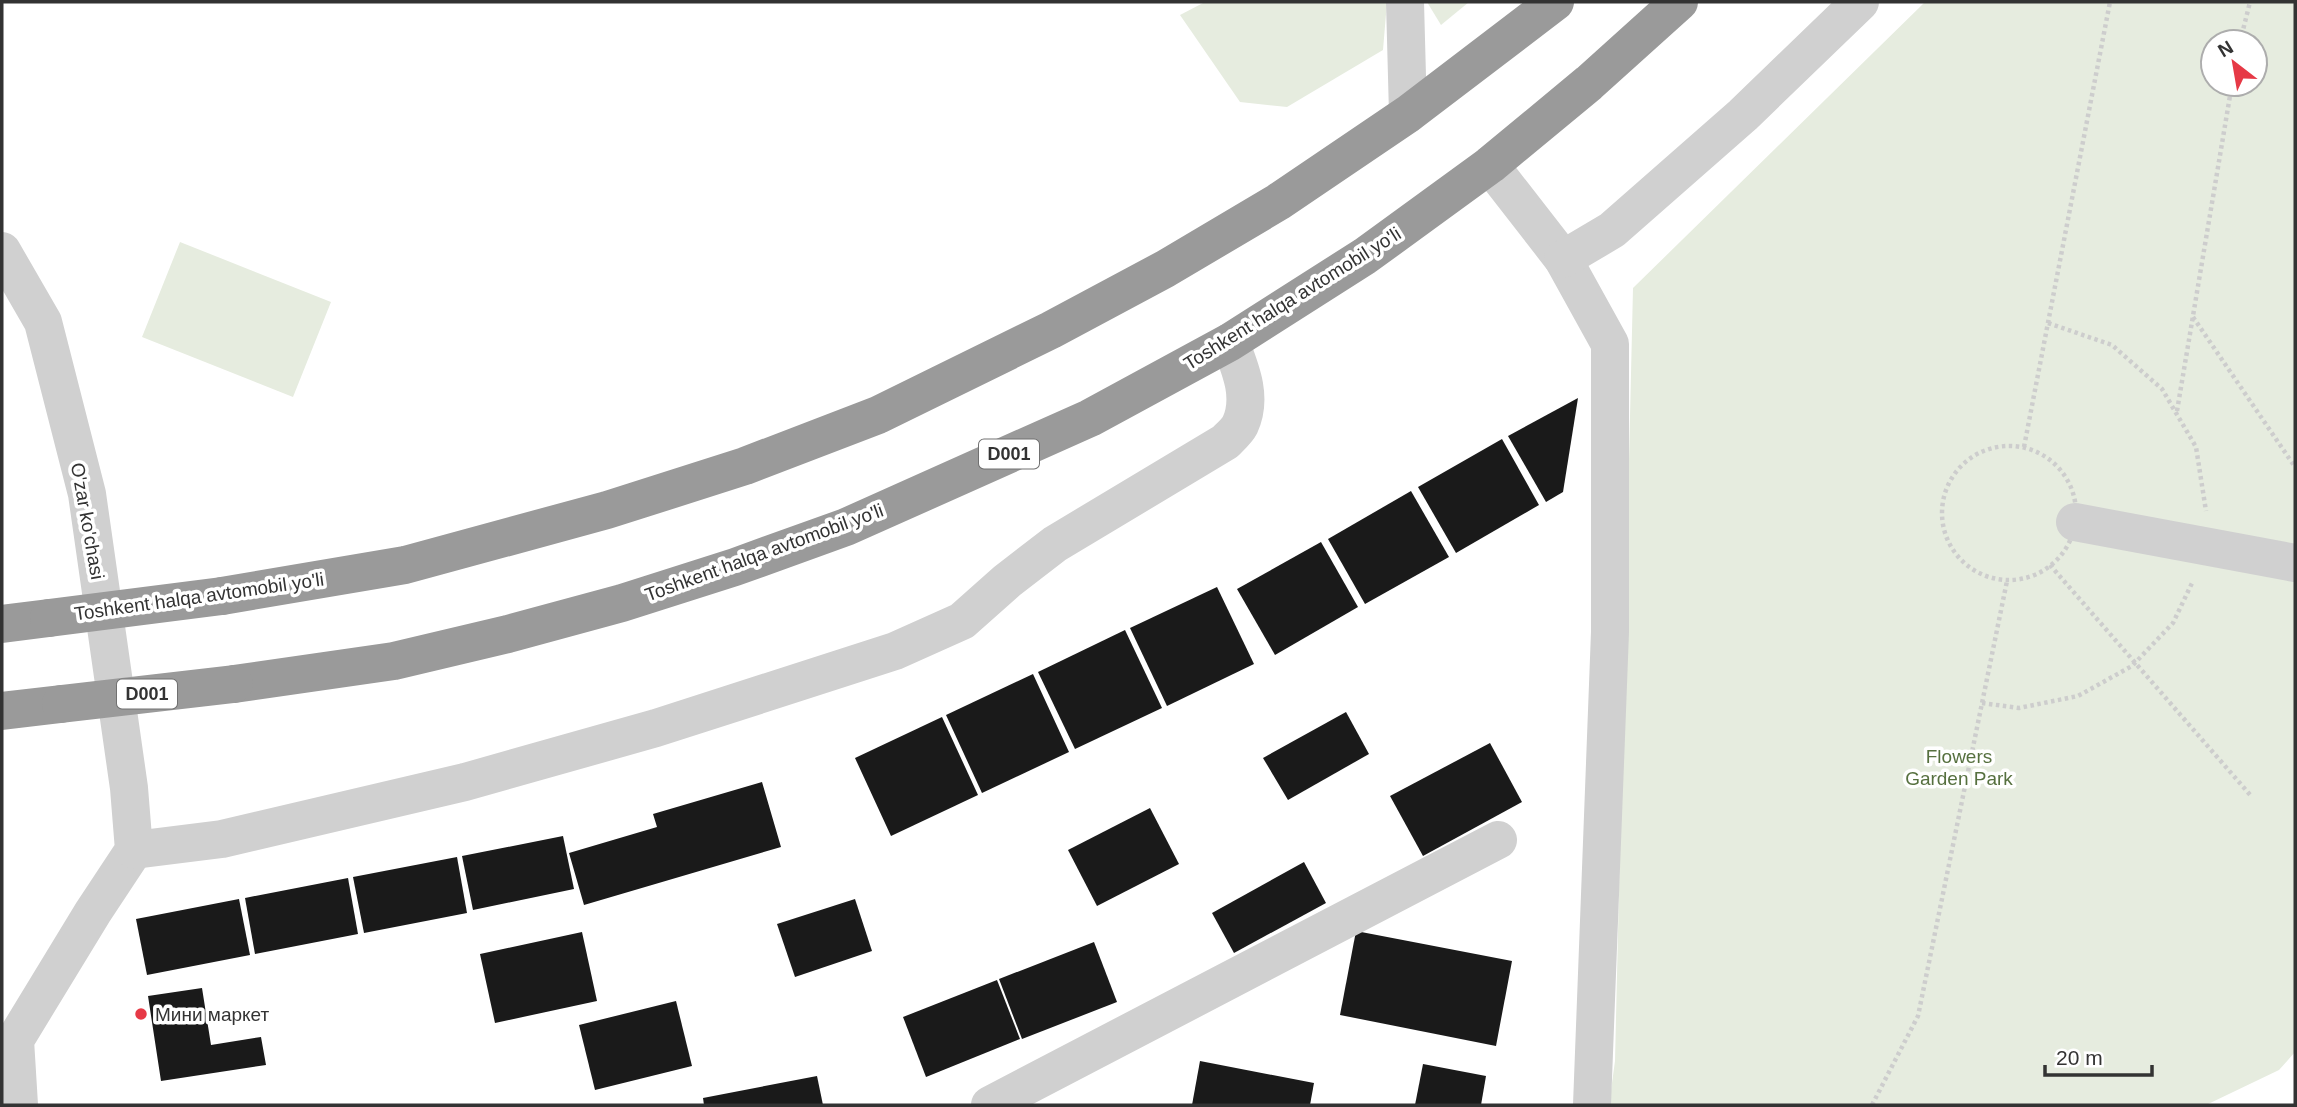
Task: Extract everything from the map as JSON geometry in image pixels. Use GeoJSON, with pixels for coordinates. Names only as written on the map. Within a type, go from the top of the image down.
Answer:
{"type":"FeatureCollection","features":[{"type":"Feature","properties":{"kind":"highway","name":"Toshkent halqa avtomobil yo'li"},"geometry":{"type":"LineString","coordinates":[[2,624],[222,596],[405,565],[607,510],[745,466],[878,415],[1051,330],[1165,269],[1278,202],[1408,114],[1555,2]]}},
{"type":"Feature","properties":{"kind":"highway","name":"Toshkent halqa avtomobil yo'li"},"geometry":{"type":"LineString","coordinates":[[2,710],[234,684],[394,661],[622,603],[735,567],[846,527],[1077,423],[1230,342],[1365,256],[1490,165],[1589,83],[1679,2]]}},
{"type":"Feature","properties":{"kind":"street"},"geometry":{"type":"LineString","coordinates":[[1405,2],[1408,114]]}},
{"type":"Feature","properties":{"kind":"street"},"geometry":{"type":"LineString","coordinates":[[1563,260],[1612,230],[1743,115],[1860,2]]}},
{"type":"Feature","properties":{"kind":"street"},"geometry":{"type":"LineString","coordinates":[[1490,165],[1563,260],[1610,344],[1610,632],[1592,1105]]}},
{"type":"Feature","properties":{"kind":"street","name":"O'zar ko'chasi"},"geometry":{"type":"LineString","coordinates":[[2,251],[43,322],[87,494],[129,788],[134,850]]}},
{"type":"Feature","properties":{"kind":"street"},"geometry":{"type":"LineString","coordinates":[[19,1105],[15,1040],[134,850],[222,839],[466,782],[656,728],[868,660],[962,621],[1055,544],[1225,442],[1240,427],[1245,379],[1230,342]]}},
{"type":"Feature","properties":{"kind":"street"},"geometry":{"type":"LineString","coordinates":[[2075,522],[2295,563]]}},
{"type":"Feature","properties":{"kind":"street"},"geometry":{"type":"LineString","coordinates":[[1001,1104],[1498,840]]}},
{"type":"Feature","properties":{"kind":"path"},"geometry":{"type":"LineString","coordinates":[[2024,447],[2110,2]]}},
{"type":"Feature","properties":{"kind":"path"},"geometry":{"type":"LineString","coordinates":[[2243,28],[2250,2]]}},
{"type":"Feature","properties":{"kind":"path"},"geometry":{"type":"LineString","coordinates":[[2176,413],[2230,98]]}},
{"type":"Feature","properties":{"kind":"path"},"geometry":{"type":"LineString","coordinates":[[2193,316],[2295,467]]}},
{"type":"Feature","properties":{"kind":"path"},"geometry":{"type":"LineString","coordinates":[[1996,446],[2024,447],[2050,458],[2069,480],[2077,507],[2073,535],[2059,560],[2035,576],[2007,581],[1980,575],[1957,558],[1943,533],[1941,505],[1950,478],[1970,457],[1996,446]]}},
{"type":"Feature","properties":{"kind":"path"},"geometry":{"type":"LineString","coordinates":[[2050,565],[2252,796]]}},
{"type":"Feature","properties":{"kind":"path"},"geometry":{"type":"LineString","coordinates":[[1872,1105],[1919,1016],[2007,581]]}},
{"type":"Feature","properties":{"kind":"green space"},"geometry":{"type":"Polygon","coordinates":[[[1205,2],[1387,2],[1383,50],[1287,107],[1240,102],[1180,15],[1205,2]]]}},
{"type":"Feature","properties":{"kind":"green space"},"geometry":{"type":"Polygon","coordinates":[[[1427,2],[1469,2],[1441,25],[1427,2]]]}},
{"type":"Feature","properties":{"kind":"green space","name":"Flowers Garden Park"},"geometry":{"type":"Polygon","coordinates":[[[1925,2],[2295,2],[2295,1052],[2279,1070],[2206,1105],[1609,1105],[1615,1061],[1633,288],[1925,2]]]}},
{"type":"Feature","properties":{"kind":"green space"},"geometry":{"type":"Polygon","coordinates":[[[180,242],[331,302],[293,397],[142,337],[180,242]]]}},
{"type":"Feature","properties":{"kind":"building"},"geometry":{"type":"Polygon","coordinates":[[[1578,398],[1563,492],[1546,502],[1508,436],[1578,398]]]}},
{"type":"Feature","properties":{"kind":"building"},"geometry":{"type":"Polygon","coordinates":[[[1502,439],[1539,505],[1456,553],[1418,487],[1502,439]]]}},
{"type":"Feature","properties":{"kind":"building"},"geometry":{"type":"Polygon","coordinates":[[[1411,491],[1449,557],[1365,604],[1328,539],[1411,491]]]}},
{"type":"Feature","properties":{"kind":"building"},"geometry":{"type":"Polygon","coordinates":[[[1321,542],[1358,607],[1275,655],[1237,589],[1321,542]]]}},
{"type":"Feature","properties":{"kind":"building"},"geometry":{"type":"Polygon","coordinates":[[[1217,587],[1254,664],[1167,706],[1130,628],[1217,587]]]}},
{"type":"Feature","properties":{"kind":"building"},"geometry":{"type":"Polygon","coordinates":[[[1125,630],[1162,708],[1075,749],[1038,672],[1125,630]]]}},
{"type":"Feature","properties":{"kind":"building"},"geometry":{"type":"Polygon","coordinates":[[[1033,674],[1069,752],[982,793],[946,715],[1033,674]]]}},
{"type":"Feature","properties":{"kind":"building"},"geometry":{"type":"Polygon","coordinates":[[[1346,712],[1369,754],[1288,800],[1263,758],[1346,712]]]}},
{"type":"Feature","properties":{"kind":"building"},"geometry":{"type":"Polygon","coordinates":[[[942,717],[978,795],[891,836],[855,758],[942,717]]]}},
{"type":"Feature","properties":{"kind":"building"},"geometry":{"type":"Polygon","coordinates":[[[1490,743],[1522,802],[1423,856],[1390,796],[1490,743]]]}},
{"type":"Feature","properties":{"kind":"building"},"geometry":{"type":"Polygon","coordinates":[[[762,782],[781,847],[584,905],[569,853],[657,827],[653,814],[762,782]]]}},
{"type":"Feature","properties":{"kind":"building"},"geometry":{"type":"Polygon","coordinates":[[[1150,808],[1179,864],[1097,906],[1068,850],[1150,808]]]}},
{"type":"Feature","properties":{"kind":"building"},"geometry":{"type":"Polygon","coordinates":[[[563,836],[574,889],[473,910],[462,856],[563,836]]]}},
{"type":"Feature","properties":{"kind":"building"},"geometry":{"type":"Polygon","coordinates":[[[457,857],[467,913],[364,933],[353,877],[457,857]]]}},
{"type":"Feature","properties":{"kind":"building"},"geometry":{"type":"Polygon","coordinates":[[[1304,862],[1326,903],[1234,953],[1212,913],[1304,862]]]}},
{"type":"Feature","properties":{"kind":"building"},"geometry":{"type":"Polygon","coordinates":[[[348,878],[358,934],[255,954],[245,898],[348,878]]]}},
{"type":"Feature","properties":{"kind":"building"},"geometry":{"type":"Polygon","coordinates":[[[239,899],[250,955],[147,975],[136,919],[239,899]]]}},
{"type":"Feature","properties":{"kind":"building"},"geometry":{"type":"Polygon","coordinates":[[[855,899],[872,951],[795,977],[777,924],[855,899]]]}},
{"type":"Feature","properties":{"kind":"building"},"geometry":{"type":"Polygon","coordinates":[[[1356,931],[1512,961],[1496,1046],[1340,1015],[1356,931]]]}},
{"type":"Feature","properties":{"kind":"building"},"geometry":{"type":"Polygon","coordinates":[[[582,932],[597,1001],[495,1023],[480,954],[582,932]]]}},
{"type":"Feature","properties":{"kind":"building"},"geometry":{"type":"Polygon","coordinates":[[[1094,942],[1117,1002],[1022,1039],[999,979],[1094,942]]]}},
{"type":"Feature","properties":{"kind":"building"},"geometry":{"type":"Polygon","coordinates":[[[997,980],[1020,1039],[926,1077],[903,1017],[997,980]]]}},
{"type":"Feature","properties":{"kind":"building"},"geometry":{"type":"Polygon","coordinates":[[[202,988],[211,1045],[261,1037],[266,1065],[161,1081],[148,996],[202,988]]]}},
{"type":"Feature","properties":{"kind":"building"},"geometry":{"type":"Polygon","coordinates":[[[676,1001],[692,1066],[595,1090],[579,1025],[676,1001]]]}},
{"type":"Feature","properties":{"kind":"building"},"geometry":{"type":"Polygon","coordinates":[[[1200,1061],[1314,1083],[1310,1105],[1192,1105],[1200,1061]]]}},
{"type":"Feature","properties":{"kind":"building"},"geometry":{"type":"Polygon","coordinates":[[[1423,1064],[1486,1076],[1481,1105],[1415,1105],[1423,1064]]]}},
{"type":"Feature","properties":{"kind":"building"},"geometry":{"type":"Polygon","coordinates":[[[817,1076],[823,1105],[704,1105],[703,1098],[817,1076]]]}},
{"type":"Feature","properties":{"kind":"place","name":"Мини маркет"},"geometry":{"type":"Point","coordinates":[141,1014]}}]}
